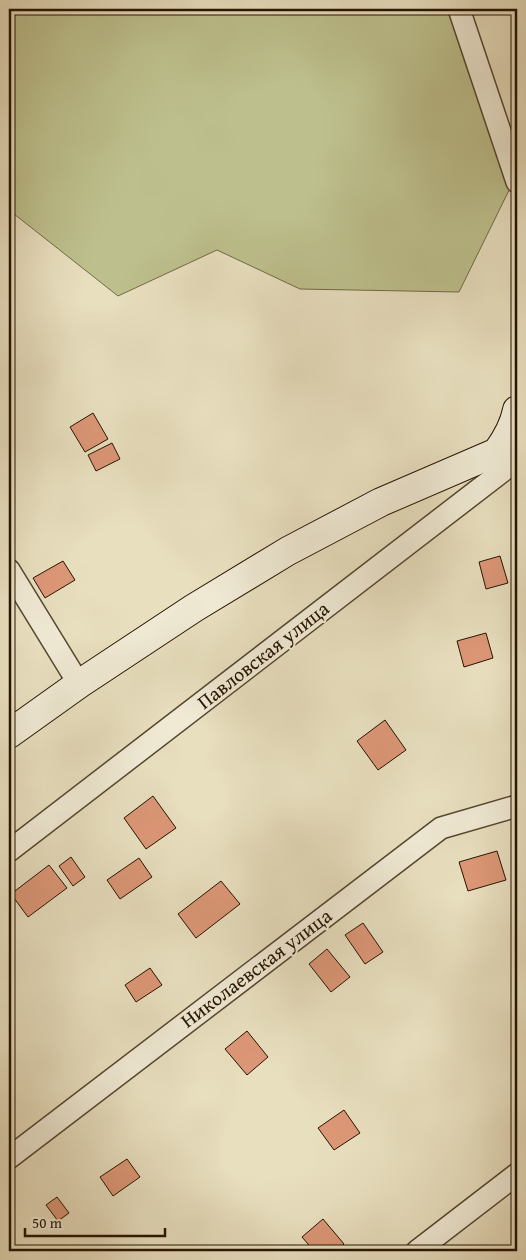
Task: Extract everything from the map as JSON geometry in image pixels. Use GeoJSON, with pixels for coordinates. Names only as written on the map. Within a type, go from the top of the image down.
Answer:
{"type":"FeatureCollection","features":[{"type":"Feature","properties":{"kind":"street"},"geometry":{"type":"LineString","coordinates":[[459,9],[517,182]]}},
{"type":"Feature","properties":{"kind":"street"},"geometry":{"type":"LineString","coordinates":[[9,734],[79,684],[194,608],[288,551],[382,502],[511,452],[508,437],[517,410]]}},
{"type":"Feature","properties":{"kind":"street","name":"Павловская улица"},"geometry":{"type":"LineString","coordinates":[[9,851],[511,452]]}},
{"type":"Feature","properties":{"kind":"street"},"geometry":{"type":"LineString","coordinates":[[9,570],[79,684]]}},
{"type":"Feature","properties":{"kind":"street","name":"Николаевская улица"},"geometry":{"type":"LineString","coordinates":[[9,1158],[441,828],[517,806]]}},
{"type":"Feature","properties":{"kind":"street"},"geometry":{"type":"LineString","coordinates":[[417,1251],[517,1174]]}},
{"type":"Feature","properties":{"kind":"green space"},"geometry":{"type":"Polygon","coordinates":[[[9,9],[446,9],[517,155],[517,174],[459,292],[300,289],[217,250],[118,296],[9,210],[9,9]]]}},
{"type":"Feature","properties":{"kind":"building"},"geometry":{"type":"Polygon","coordinates":[[[93,413],[108,439],[85,452],[70,427],[93,413]]]}},
{"type":"Feature","properties":{"kind":"building"},"geometry":{"type":"Polygon","coordinates":[[[112,443],[120,459],[96,471],[88,455],[112,443]]]}},
{"type":"Feature","properties":{"kind":"building"},"geometry":{"type":"Polygon","coordinates":[[[500,556],[508,583],[486,589],[479,562],[500,556]]]}},
{"type":"Feature","properties":{"kind":"building"},"geometry":{"type":"Polygon","coordinates":[[[63,561],[75,580],[45,598],[33,578],[63,561]]]}},
{"type":"Feature","properties":{"kind":"building"},"geometry":{"type":"Polygon","coordinates":[[[486,633],[493,658],[464,667],[457,641],[486,633]]]}},
{"type":"Feature","properties":{"kind":"building"},"geometry":{"type":"Polygon","coordinates":[[[385,720],[406,750],[378,770],[357,741],[385,720]]]}},
{"type":"Feature","properties":{"kind":"building"},"geometry":{"type":"Polygon","coordinates":[[[153,796],[176,828],[146,849],[124,818],[153,796]]]}},
{"type":"Feature","properties":{"kind":"building"},"geometry":{"type":"Polygon","coordinates":[[[497,851],[506,880],[468,891],[459,862],[497,851]]]}},
{"type":"Feature","properties":{"kind":"building"},"geometry":{"type":"Polygon","coordinates":[[[71,857],[85,877],[73,886],[59,866],[71,857]]]}},
{"type":"Feature","properties":{"kind":"building"},"geometry":{"type":"Polygon","coordinates":[[[139,858],[152,877],[120,899],[107,880],[139,858]]]}},
{"type":"Feature","properties":{"kind":"building"},"geometry":{"type":"Polygon","coordinates":[[[49,865],[67,888],[28,917],[11,894],[49,865]]]}},
{"type":"Feature","properties":{"kind":"building"},"geometry":{"type":"Polygon","coordinates":[[[221,881],[240,904],[196,938],[178,914],[221,881]]]}},
{"type":"Feature","properties":{"kind":"building"},"geometry":{"type":"Polygon","coordinates":[[[363,923],[383,952],[365,964],[345,935],[363,923]]]}},
{"type":"Feature","properties":{"kind":"building"},"geometry":{"type":"Polygon","coordinates":[[[327,949],[350,977],[331,992],[309,964],[327,949]]]}},
{"type":"Feature","properties":{"kind":"building"},"geometry":{"type":"Polygon","coordinates":[[[150,968],[162,985],[136,1002],[125,985],[150,968]]]}},
{"type":"Feature","properties":{"kind":"building"},"geometry":{"type":"Polygon","coordinates":[[[247,1031],[268,1057],[247,1075],[225,1049],[247,1031]]]}},
{"type":"Feature","properties":{"kind":"building"},"geometry":{"type":"Polygon","coordinates":[[[344,1110],[360,1133],[334,1150],[318,1128],[344,1110]]]}},
{"type":"Feature","properties":{"kind":"building"},"geometry":{"type":"Polygon","coordinates":[[[127,1159],[140,1177],[113,1196],[100,1177],[127,1159]]]}},
{"type":"Feature","properties":{"kind":"building"},"geometry":{"type":"Polygon","coordinates":[[[57,1197],[69,1213],[58,1221],[46,1205],[57,1197]]]}},
{"type":"Feature","properties":{"kind":"building"},"geometry":{"type":"Polygon","coordinates":[[[323,1219],[344,1244],[336,1251],[314,1251],[302,1237],[323,1219]]]}}]}
